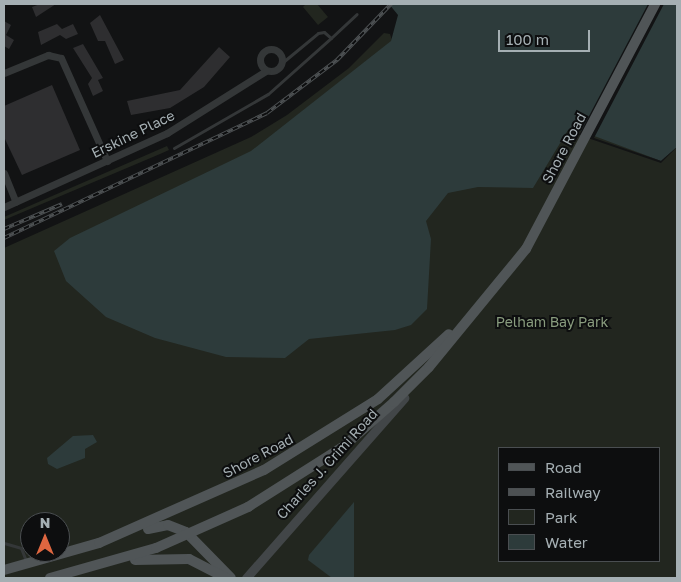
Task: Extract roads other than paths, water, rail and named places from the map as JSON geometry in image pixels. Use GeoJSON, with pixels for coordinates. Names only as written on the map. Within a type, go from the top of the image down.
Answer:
{"type":"FeatureCollection","features":[{"type":"Feature","properties":{"kind":"main road","name":"Shore Road"},"geometry":{"type":"LineString","coordinates":[[50,578],[102,566],[190,535],[248,507],[307,472],[369,426],[429,367],[526,249],[655,4]]}},
{"type":"Feature","properties":{"kind":"main road","name":"Shore Road"},"geometry":{"type":"LineString","coordinates":[[4,570],[99,543],[230,487],[341,424],[413,370],[485,298]]}},
{"type":"Feature","properties":{"kind":"main road","name":"Charles J. Crimi Road"},"geometry":{"type":"LineString","coordinates":[[246,578],[429,367]]}},
{"type":"Feature","properties":{"kind":"main road"},"geometry":{"type":"LineString","coordinates":[[99,543],[164,525],[190,535],[230,578]]}},
{"type":"Feature","properties":{"kind":"main road"},"geometry":{"type":"LineString","coordinates":[[102,566],[171,557],[197,562],[227,578]]}},
{"type":"Feature","properties":{"kind":"street"},"geometry":{"type":"LineString","coordinates":[[266,70],[260,60],[267,50],[279,52],[283,62]]}},
{"type":"Feature","properties":{"kind":"street"},"geometry":{"type":"LineString","coordinates":[[4,73],[48,55],[61,58],[107,161]]}},
{"type":"Feature","properties":{"kind":"street","name":"Erskine Place"},"geometry":{"type":"LineString","coordinates":[[4,207],[107,161],[198,115],[266,70],[276,71],[283,62]]}},
{"type":"Feature","properties":{"kind":"street"},"geometry":{"type":"LineString","coordinates":[[4,174],[16,202]]}},
{"type":"Feature","properties":{"kind":"lane"},"geometry":{"type":"LineString","coordinates":[[174,148],[268,94],[357,14]]}},
{"type":"Feature","properties":{"kind":"lane"},"geometry":{"type":"LineString","coordinates":[[283,62],[318,33],[324,32],[331,38]]}},
{"type":"Feature","properties":{"kind":"lane"},"geometry":{"type":"LineString","coordinates":[[4,543],[21,548],[27,564]]}},
{"type":"Feature","properties":{"kind":"water"},"geometry":{"type":"Polygon","coordinates":[[[389,4],[677,4],[677,147],[661,161],[573,128],[568,130],[533,188],[478,187],[448,193],[426,221],[431,239],[427,309],[411,325],[395,330],[309,339],[285,358],[226,357],[155,338],[106,317],[66,281],[54,251],[70,238],[251,151],[391,41],[398,15],[389,4]]]}},
{"type":"Feature","properties":{"kind":"water"},"geometry":{"type":"Polygon","coordinates":[[[93,435],[97,442],[85,449],[85,458],[57,469],[48,464],[47,458],[73,436],[93,435]]]}},
{"type":"Feature","properties":{"kind":"water"},"geometry":{"type":"Polygon","coordinates":[[[354,502],[354,578],[332,578],[308,560],[309,555],[354,502]]]}},
{"type":"Feature","properties":{"kind":"railway"},"geometry":{"type":"LineString","coordinates":[[4,238],[267,113],[337,60],[391,4]]}},
{"type":"Feature","properties":{"kind":"railway"},"geometry":{"type":"LineString","coordinates":[[4,229],[62,204]]}},
{"type":"Feature","properties":{"kind":"park label","name":"Pelham Bay Park"},"geometry":{"type":"Point","coordinates":[552,322]}}]}
